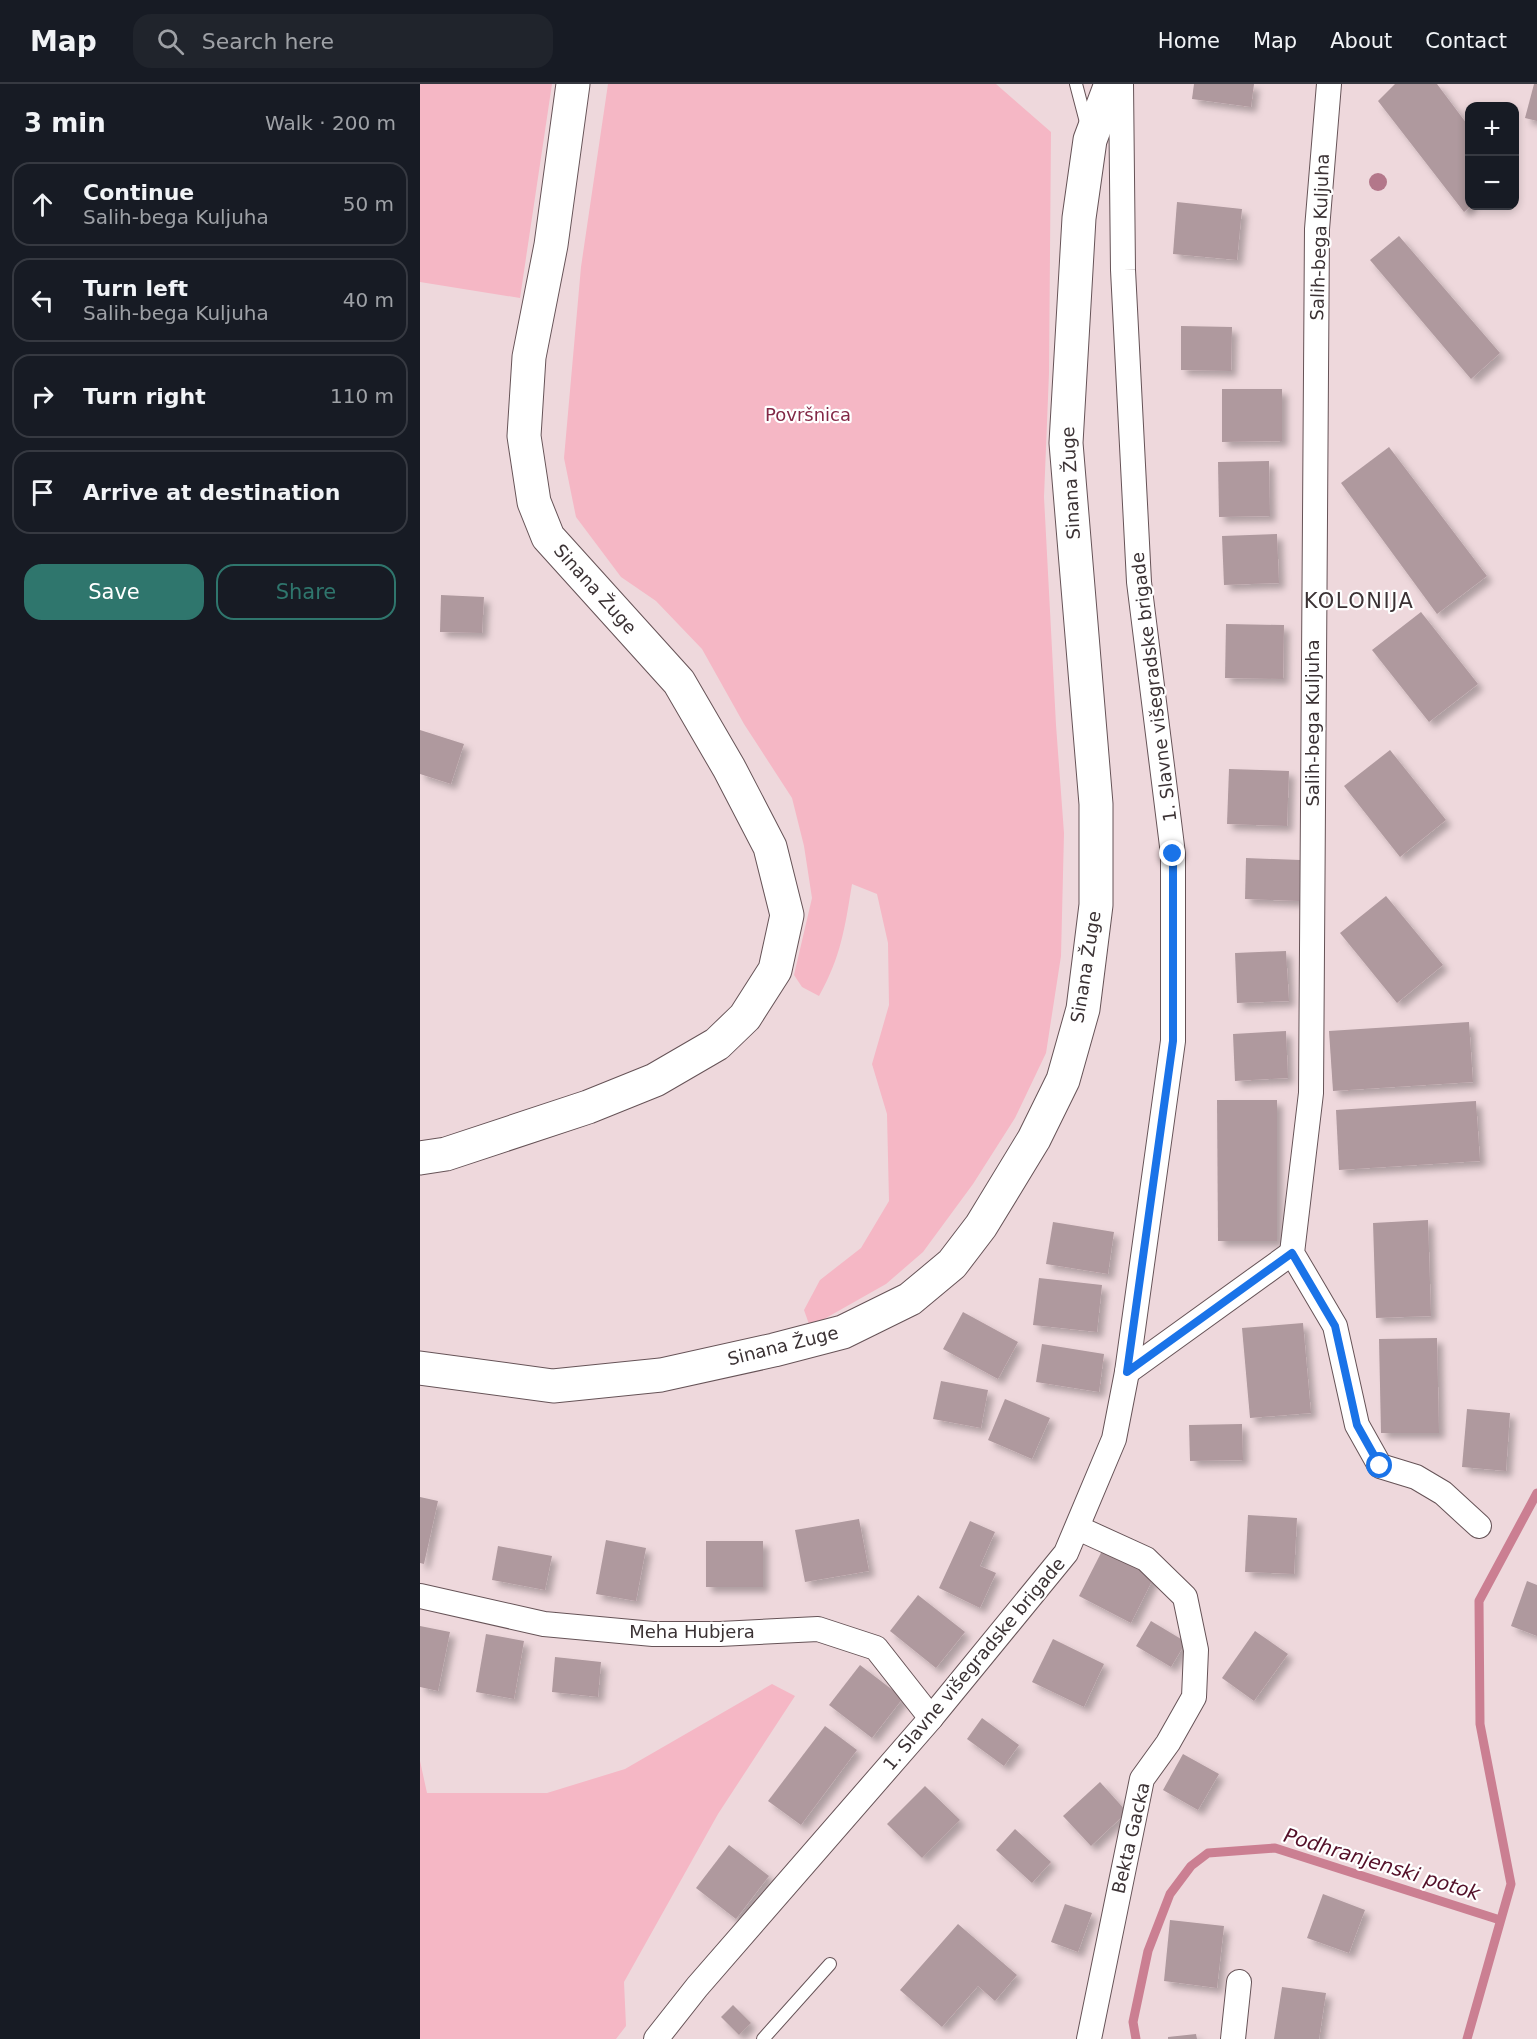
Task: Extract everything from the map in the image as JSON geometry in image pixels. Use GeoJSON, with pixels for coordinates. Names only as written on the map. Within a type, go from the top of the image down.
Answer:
{"type":"FeatureCollection","features":[{"type":"Feature","properties":{"kind":"main road","name":"Sinana Žuge"},"geometry":{"type":"LineString","coordinates":[[420,1158],[446,1154],[588,1107],[655,1080],[717,1044],[746,1017],[775,970],[787,915],[770,847],[729,768],[680,682],[548,537],[534,502],[524,436],[529,357],[551,245],[573,84]]}},
{"type":"Feature","properties":{"kind":"main road","name":"Sinana Žuge"},"geometry":{"type":"LineString","coordinates":[[420,1368],[553,1386],[661,1375],[843,1332],[910,1299],[952,1264],[981,1226],[1034,1139],[1063,1080],[1083,1009],[1096,905],[1096,804],[1066,442],[1079,218],[1090,140],[1111,84]]}},
{"type":"Feature","properties":{"kind":"street","name":"1. Slavne višegradske brigade"},"geometry":{"type":"LineString","coordinates":[[665,2036],[697,1987],[931,1718],[1066,1553],[1114,1439],[1127,1372],[1173,1041],[1173,854],[1139,582],[1123,270],[1121,84]]}},
{"type":"Feature","properties":{"kind":"street","name":"Salih-bega Kuljuha"},"geometry":{"type":"LineString","coordinates":[[1292,1253],[1311,1094],[1317,229],[1329,84]]}},
{"type":"Feature","properties":{"kind":"street"},"geometry":{"type":"LineString","coordinates":[[1127,1372],[1292,1253],[1335,1326],[1357,1425],[1380,1466],[1416,1477],[1443,1493],[1479,1526]]}},
{"type":"Feature","properties":{"kind":"street","name":"Bekta Gacka"},"geometry":{"type":"LineString","coordinates":[[1078,1528],[1146,1559],[1185,1597],[1196,1650],[1194,1697],[1168,1743],[1142,1779],[1089,2039]]}},
{"type":"Feature","properties":{"kind":"street","name":"Meha Hubjera"},"geometry":{"type":"LineString","coordinates":[[420,1596],[544,1624],[642,1633],[720,1634],[818,1629],[876,1648],[931,1718]]}},
{"type":"Feature","properties":{"kind":"street"},"geometry":{"type":"LineString","coordinates":[[1233,2039],[1239,1982]]}},
{"type":"Feature","properties":{"kind":"lane"},"geometry":{"type":"LineString","coordinates":[[1076,84],[1090,140]]}},
{"type":"Feature","properties":{"kind":"lane"},"geometry":{"type":"LineString","coordinates":[[763,2039],[830,1964]]}},
{"type":"Feature","properties":{"kind":"green space"},"geometry":{"type":"Polygon","coordinates":[[[420,84],[552,84],[520,298],[420,282],[420,84]]]}},
{"type":"Feature","properties":{"kind":"green space","name":"Površnica"},"geometry":{"type":"Polygon","coordinates":[[[608,84],[996,84],[1051,132],[1049,373],[1044,497],[1064,833],[1061,956],[1046,1053],[1015,1118],[973,1184],[923,1252],[886,1284],[810,1327],[804,1310],[820,1280],[861,1248],[889,1201],[887,1114],[872,1064],[889,1005],[888,943],[877,894],[852,884],[841,942],[826,982],[819,996],[802,987],[794,975],[812,898],[804,846],[792,798],[744,724],[702,649],[656,601],[621,577],[576,517],[564,458],[581,267],[608,84]]]}},
{"type":"Feature","properties":{"kind":"green space"},"geometry":{"type":"Polygon","coordinates":[[[772,1684],[795,1696],[718,1814],[624,1982],[626,2026],[616,2039],[420,2039],[420,1761],[427,1793],[547,1793],[625,1769],[772,1684]]]}},
{"type":"Feature","properties":{"kind":"building"},"geometry":{"type":"Polygon","coordinates":[[[1194,84],[1254,84],[1251,107],[1192,99],[1194,84]]]}},
{"type":"Feature","properties":{"kind":"building"},"geometry":{"type":"Polygon","coordinates":[[[1395,84],[1437,84],[1465,121],[1466,210],[1464,212],[1378,101],[1395,84]]]}},
{"type":"Feature","properties":{"kind":"building"},"geometry":{"type":"Polygon","coordinates":[[[1534,84],[1537,84],[1537,121],[1525,118],[1534,84]]]}},
{"type":"Feature","properties":{"kind":"building"},"geometry":{"type":"Polygon","coordinates":[[[1177,202],[1242,209],[1237,260],[1173,254],[1177,202]]]}},
{"type":"Feature","properties":{"kind":"building"},"geometry":{"type":"Polygon","coordinates":[[[1399,236],[1500,353],[1471,379],[1370,260],[1399,236]]]}},
{"type":"Feature","properties":{"kind":"building"},"geometry":{"type":"Polygon","coordinates":[[[1181,326],[1232,327],[1231,371],[1181,370],[1181,326]]]}},
{"type":"Feature","properties":{"kind":"building"},"geometry":{"type":"Polygon","coordinates":[[[1222,389],[1282,389],[1282,441],[1222,442],[1222,389]]]}},
{"type":"Feature","properties":{"kind":"building"},"geometry":{"type":"Polygon","coordinates":[[[1389,447],[1487,576],[1437,614],[1341,483],[1389,447]]]}},
{"type":"Feature","properties":{"kind":"building"},"geometry":{"type":"Polygon","coordinates":[[[1269,461],[1270,516],[1219,517],[1218,462],[1269,461]]]}},
{"type":"Feature","properties":{"kind":"building"},"geometry":{"type":"Polygon","coordinates":[[[1277,534],[1279,583],[1224,585],[1222,536],[1277,534]]]}},
{"type":"Feature","properties":{"kind":"building"},"geometry":{"type":"Polygon","coordinates":[[[441,595],[484,597],[482,633],[440,632],[441,595]]]}},
{"type":"Feature","properties":{"kind":"building"},"geometry":{"type":"Polygon","coordinates":[[[1421,612],[1478,684],[1429,722],[1372,650],[1421,612]]]}},
{"type":"Feature","properties":{"kind":"building"},"geometry":{"type":"Polygon","coordinates":[[[1226,624],[1284,625],[1283,679],[1225,678],[1226,624]]]}},
{"type":"Feature","properties":{"kind":"building"},"geometry":{"type":"Polygon","coordinates":[[[420,730],[464,744],[451,784],[420,774],[420,730]]]}},
{"type":"Feature","properties":{"kind":"building"},"geometry":{"type":"Polygon","coordinates":[[[1390,750],[1446,820],[1400,857],[1344,786],[1390,750]]]}},
{"type":"Feature","properties":{"kind":"building"},"geometry":{"type":"Polygon","coordinates":[[[1229,769],[1289,771],[1287,826],[1227,824],[1229,769]]]}},
{"type":"Feature","properties":{"kind":"building"},"geometry":{"type":"Polygon","coordinates":[[[1246,858],[1300,860],[1299,901],[1245,899],[1246,858]]]}},
{"type":"Feature","properties":{"kind":"building"},"geometry":{"type":"Polygon","coordinates":[[[1386,896],[1443,965],[1397,1003],[1340,933],[1386,896]]]}},
{"type":"Feature","properties":{"kind":"building"},"geometry":{"type":"Polygon","coordinates":[[[1286,951],[1289,1001],[1237,1003],[1235,953],[1286,951]]]}},
{"type":"Feature","properties":{"kind":"building"},"geometry":{"type":"Polygon","coordinates":[[[1469,1022],[1473,1082],[1333,1091],[1329,1031],[1469,1022]]]}},
{"type":"Feature","properties":{"kind":"building"},"geometry":{"type":"Polygon","coordinates":[[[1286,1031],[1288,1078],[1235,1081],[1233,1034],[1286,1031]]]}},
{"type":"Feature","properties":{"kind":"building"},"geometry":{"type":"Polygon","coordinates":[[[1217,1100],[1277,1100],[1277,1241],[1218,1241],[1217,1100]]]}},
{"type":"Feature","properties":{"kind":"building"},"geometry":{"type":"Polygon","coordinates":[[[1476,1101],[1480,1161],[1339,1170],[1336,1110],[1476,1101]]]}},
{"type":"Feature","properties":{"kind":"building"},"geometry":{"type":"Polygon","coordinates":[[[1428,1220],[1431,1316],[1376,1318],[1373,1223],[1428,1220]]]}},
{"type":"Feature","properties":{"kind":"building"},"geometry":{"type":"Polygon","coordinates":[[[1053,1222],[1114,1232],[1108,1274],[1046,1264],[1053,1222]]]}},
{"type":"Feature","properties":{"kind":"building"},"geometry":{"type":"Polygon","coordinates":[[[1039,1278],[1102,1285],[1097,1332],[1033,1325],[1039,1278]]]}},
{"type":"Feature","properties":{"kind":"building"},"geometry":{"type":"Polygon","coordinates":[[[963,1312],[1018,1342],[998,1379],[943,1349],[963,1312]]]}},
{"type":"Feature","properties":{"kind":"building"},"geometry":{"type":"Polygon","coordinates":[[[1303,1323],[1311,1413],[1250,1418],[1242,1328],[1303,1323]]]}},
{"type":"Feature","properties":{"kind":"building"},"geometry":{"type":"Polygon","coordinates":[[[1437,1338],[1439,1433],[1381,1433],[1379,1339],[1437,1338]]]}},
{"type":"Feature","properties":{"kind":"building"},"geometry":{"type":"Polygon","coordinates":[[[1042,1344],[1104,1354],[1099,1392],[1036,1382],[1042,1344]]]}},
{"type":"Feature","properties":{"kind":"building"},"geometry":{"type":"Polygon","coordinates":[[[941,1381],[988,1390],[981,1428],[933,1419],[941,1381]]]}},
{"type":"Feature","properties":{"kind":"building"},"geometry":{"type":"Polygon","coordinates":[[[1005,1399],[1050,1418],[1032,1459],[988,1440],[1005,1399]]]}},
{"type":"Feature","properties":{"kind":"building"},"geometry":{"type":"Polygon","coordinates":[[[1467,1409],[1510,1413],[1506,1471],[1462,1467],[1467,1409]]]}},
{"type":"Feature","properties":{"kind":"building"},"geometry":{"type":"Polygon","coordinates":[[[1242,1424],[1243,1460],[1190,1461],[1189,1425],[1242,1424]]]}},
{"type":"Feature","properties":{"kind":"building"},"geometry":{"type":"Polygon","coordinates":[[[420,1497],[438,1501],[424,1564],[420,1563],[420,1497]]]}},
{"type":"Feature","properties":{"kind":"building"},"geometry":{"type":"Polygon","coordinates":[[[1248,1515],[1297,1518],[1294,1574],[1245,1572],[1248,1515]]]}},
{"type":"Feature","properties":{"kind":"building"},"geometry":{"type":"Polygon","coordinates":[[[859,1519],[869,1571],[805,1582],[795,1530],[859,1519]]]}},
{"type":"Feature","properties":{"kind":"building"},"geometry":{"type":"Polygon","coordinates":[[[970,1521],[995,1532],[980,1566],[996,1573],[980,1608],[939,1588],[970,1521]]]}},
{"type":"Feature","properties":{"kind":"building"},"geometry":{"type":"Polygon","coordinates":[[[606,1540],[646,1548],[636,1601],[596,1594],[606,1540]]]}},
{"type":"Feature","properties":{"kind":"building"},"geometry":{"type":"Polygon","coordinates":[[[706,1541],[763,1541],[763,1587],[706,1587],[706,1541]]]}},
{"type":"Feature","properties":{"kind":"building"},"geometry":{"type":"Polygon","coordinates":[[[498,1546],[552,1556],[545,1590],[492,1580],[498,1546]]]}},
{"type":"Feature","properties":{"kind":"building"},"geometry":{"type":"Polygon","coordinates":[[[1103,1549],[1155,1575],[1131,1623],[1079,1596],[1103,1549]]]}},
{"type":"Feature","properties":{"kind":"building"},"geometry":{"type":"Polygon","coordinates":[[[1527,1581],[1537,1585],[1537,1636],[1511,1626],[1527,1581]]]}},
{"type":"Feature","properties":{"kind":"building"},"geometry":{"type":"Polygon","coordinates":[[[918,1595],[965,1632],[936,1668],[890,1631],[918,1595]]]}},
{"type":"Feature","properties":{"kind":"building"},"geometry":{"type":"Polygon","coordinates":[[[1151,1621],[1186,1642],[1171,1667],[1136,1646],[1151,1621]]]}},
{"type":"Feature","properties":{"kind":"building"},"geometry":{"type":"Polygon","coordinates":[[[420,1626],[450,1632],[438,1691],[420,1687],[420,1626]]]}},
{"type":"Feature","properties":{"kind":"building"},"geometry":{"type":"Polygon","coordinates":[[[1255,1631],[1288,1654],[1254,1701],[1222,1678],[1255,1631]]]}},
{"type":"Feature","properties":{"kind":"building"},"geometry":{"type":"Polygon","coordinates":[[[486,1634],[524,1641],[514,1699],[476,1692],[486,1634]]]}},
{"type":"Feature","properties":{"kind":"building"},"geometry":{"type":"Polygon","coordinates":[[[1053,1639],[1104,1664],[1084,1707],[1032,1682],[1053,1639]]]}},
{"type":"Feature","properties":{"kind":"building"},"geometry":{"type":"Polygon","coordinates":[[[555,1657],[601,1662],[598,1697],[552,1692],[555,1657]]]}},
{"type":"Feature","properties":{"kind":"building"},"geometry":{"type":"Polygon","coordinates":[[[860,1665],[903,1698],[872,1738],[829,1705],[860,1665]]]}},
{"type":"Feature","properties":{"kind":"building"},"geometry":{"type":"Polygon","coordinates":[[[982,1718],[1019,1745],[1004,1766],[967,1739],[982,1718]]]}},
{"type":"Feature","properties":{"kind":"building"},"geometry":{"type":"Polygon","coordinates":[[[825,1726],[857,1750],[801,1825],[768,1801],[825,1726]]]}},
{"type":"Feature","properties":{"kind":"building"},"geometry":{"type":"Polygon","coordinates":[[[1183,1754],[1219,1774],[1198,1810],[1163,1790],[1183,1754]]]}},
{"type":"Feature","properties":{"kind":"building"},"geometry":{"type":"Polygon","coordinates":[[[1100,1782],[1127,1812],[1091,1846],[1063,1816],[1100,1782]]]}},
{"type":"Feature","properties":{"kind":"building"},"geometry":{"type":"Polygon","coordinates":[[[925,1786],[960,1820],[922,1858],[887,1824],[925,1786]]]}},
{"type":"Feature","properties":{"kind":"building"},"geometry":{"type":"Polygon","coordinates":[[[1015,1829],[1051,1862],[1032,1883],[996,1850],[1015,1829]]]}},
{"type":"Feature","properties":{"kind":"building"},"geometry":{"type":"Polygon","coordinates":[[[729,1845],[769,1876],[736,1919],[696,1888],[729,1845]]]}},
{"type":"Feature","properties":{"kind":"building"},"geometry":{"type":"Polygon","coordinates":[[[1323,1894],[1365,1910],[1349,1953],[1307,1938],[1323,1894]]]}},
{"type":"Feature","properties":{"kind":"building"},"geometry":{"type":"Polygon","coordinates":[[[1065,1904],[1092,1913],[1078,1952],[1051,1942],[1065,1904]]]}},
{"type":"Feature","properties":{"kind":"building"},"geometry":{"type":"Polygon","coordinates":[[[1170,1920],[1224,1926],[1217,1988],[1164,1981],[1170,1920]]]}},
{"type":"Feature","properties":{"kind":"building"},"geometry":{"type":"Polygon","coordinates":[[[958,1924],[1017,1975],[995,2001],[978,1986],[942,2027],[900,1990],[958,1924]]]}},
{"type":"Feature","properties":{"kind":"building"},"geometry":{"type":"Polygon","coordinates":[[[1282,1987],[1326,1993],[1319,2039],[1274,2039],[1282,1987]]]}},
{"type":"Feature","properties":{"kind":"building"},"geometry":{"type":"Polygon","coordinates":[[[733,2005],[751,2023],[739,2035],[721,2017],[733,2005]]]}},
{"type":"Feature","properties":{"kind":"building"},"geometry":{"type":"Polygon","coordinates":[[[1196,2034],[1197,2039],[1168,2039],[1168,2037],[1196,2034]]]}},
{"type":"Feature","properties":{"kind":"waterway","name":"Podhranjenski potok"},"geometry":{"type":"LineString","coordinates":[[1467,2039],[1511,1884],[1480,1724],[1479,1601],[1537,1493]]}},
{"type":"Feature","properties":{"kind":"waterway","name":"Podhranjenski potok"},"geometry":{"type":"LineString","coordinates":[[1136,2039],[1133,2022],[1148,1951],[1170,1894],[1191,1866],[1208,1853],[1275,1848],[1500,1920]]}},
{"type":"Feature","properties":{"kind":"district","name":"KOLONIJA"},"geometry":{"type":"Point","coordinates":[1359,601]}},
{"type":"Feature","properties":{"kind":"route"},"geometry":{"type":"LineString","coordinates":[[1173,854],[1173,1041],[1127,1372],[1292,1253],[1335,1326],[1357,1425],[1380,1466]]}}]}
